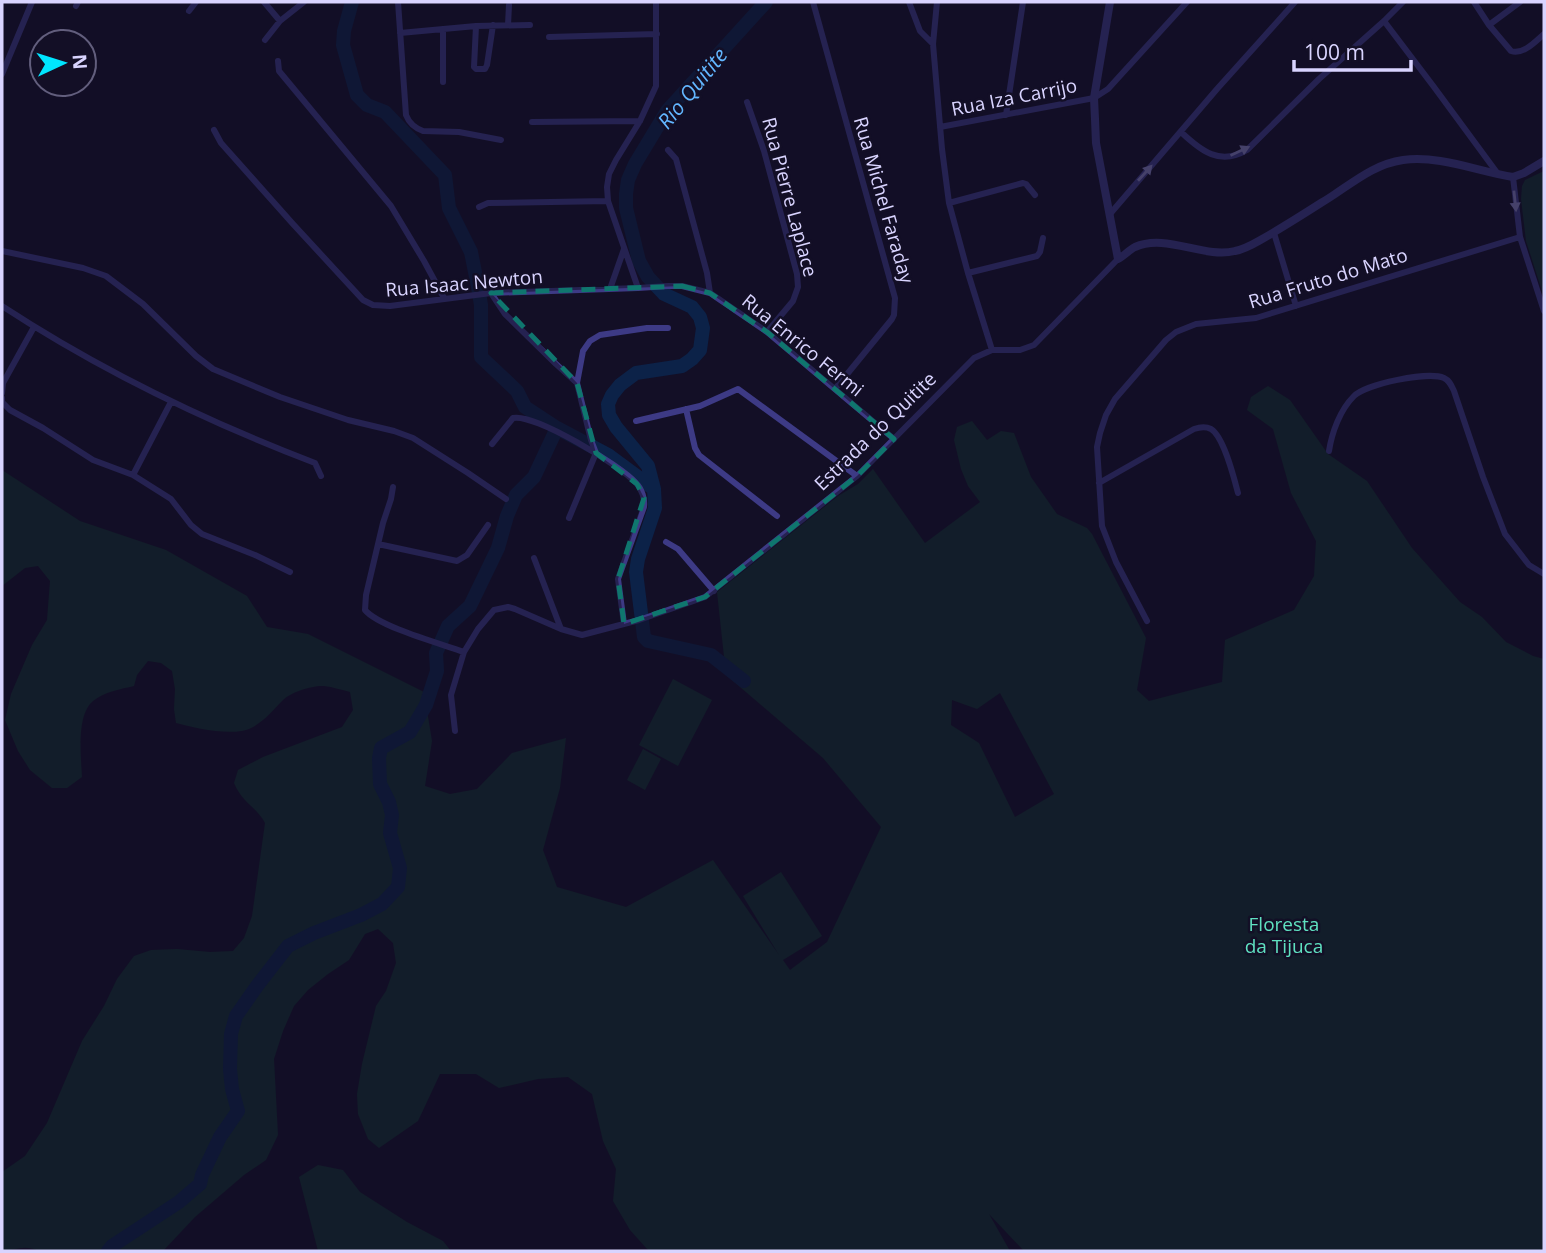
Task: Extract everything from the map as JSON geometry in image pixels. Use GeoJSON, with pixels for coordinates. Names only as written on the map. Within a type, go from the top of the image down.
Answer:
{"type":"FeatureCollection","features":[{"type":"Feature","properties":{"kind":"street"},"geometry":{"type":"LineString","coordinates":[[2,74],[32,2]]}},
{"type":"Feature","properties":{"kind":"street"},"geometry":{"type":"LineString","coordinates":[[188,10],[196,2]]}},
{"type":"Feature","properties":{"kind":"street"},"geometry":{"type":"LineString","coordinates":[[264,2],[280,21]]}},
{"type":"Feature","properties":{"kind":"street"},"geometry":{"type":"LineString","coordinates":[[265,40],[280,21],[304,2]]}},
{"type":"Feature","properties":{"kind":"street"},"geometry":{"type":"LineString","coordinates":[[398,2],[406,115],[411,123],[423,131],[459,132],[501,140]]}},
{"type":"Feature","properties":{"kind":"street"},"geometry":{"type":"LineString","coordinates":[[642,288],[624,249],[608,201],[607,187],[609,174],[640,121],[656,86],[656,2]]}},
{"type":"Feature","properties":{"kind":"street","name":"Rua Michel Faraday"},"geometry":{"type":"LineString","coordinates":[[813,2],[895,298],[892,320],[835,389]]}},
{"type":"Feature","properties":{"kind":"street"},"geometry":{"type":"LineString","coordinates":[[909,2],[920,31],[933,44]]}},
{"type":"Feature","properties":{"kind":"street"},"geometry":{"type":"LineString","coordinates":[[937,2],[933,44],[949,202],[992,350]]}},
{"type":"Feature","properties":{"kind":"street"},"geometry":{"type":"LineString","coordinates":[[1006,115],[1023,2]]}},
{"type":"Feature","properties":{"kind":"street"},"geometry":{"type":"LineString","coordinates":[[1110,2],[1094,98],[1096,143],[1118,260],[1135,247],[1153,244],[1213,253],[1243,249],[1388,163],[1431,160],[1513,177],[1544,161]]}},
{"type":"Feature","properties":{"kind":"street"},"geometry":{"type":"LineString","coordinates":[[1094,98],[1108,89],[1186,2]]}},
{"type":"Feature","properties":{"kind":"street"},"geometry":{"type":"LineString","coordinates":[[1110,214],[1295,2]]}},
{"type":"Feature","properties":{"kind":"street"},"geometry":{"type":"LineString","coordinates":[[1181,132],[1205,152],[1224,156],[1237,155],[1247,150],[1403,2]]}},
{"type":"Feature","properties":{"kind":"street"},"geometry":{"type":"LineString","coordinates":[[1474,2],[1507,48],[1515,53],[1522,51],[1544,34]]}},
{"type":"Feature","properties":{"kind":"street"},"geometry":{"type":"LineString","coordinates":[[1489,25],[1520,2]]}},
{"type":"Feature","properties":{"kind":"street"},"geometry":{"type":"LineString","coordinates":[[508,25],[509,5]]}},
{"type":"Feature","properties":{"kind":"street"},"geometry":{"type":"LineString","coordinates":[[1384,22],[1498,174]]}},
{"type":"Feature","properties":{"kind":"street"},"geometry":{"type":"LineString","coordinates":[[400,33],[476,26],[530,25]]}},
{"type":"Feature","properties":{"kind":"street"},"geometry":{"type":"LineString","coordinates":[[476,26],[474,67],[478,70],[485,69],[487,65],[493,26]]}},
{"type":"Feature","properties":{"kind":"street"},"geometry":{"type":"LineString","coordinates":[[443,29],[443,82]]}},
{"type":"Feature","properties":{"kind":"street"},"geometry":{"type":"LineString","coordinates":[[549,37],[657,34]]}},
{"type":"Feature","properties":{"kind":"street"},"geometry":{"type":"LineString","coordinates":[[278,61],[279,71],[391,206],[444,298]]}},
{"type":"Feature","properties":{"kind":"street","name":"Rua Iza Carrijo"},"geometry":{"type":"LineString","coordinates":[[940,127],[1094,98]]}},
{"type":"Feature","properties":{"kind":"street","name":"Rua Pierre Laplace"},"geometry":{"type":"LineString","coordinates":[[747,102],[764,151],[797,274],[798,287],[793,301],[767,332]]}},
{"type":"Feature","properties":{"kind":"street"},"geometry":{"type":"LineString","coordinates":[[532,122],[640,121]]}},
{"type":"Feature","properties":{"kind":"street","name":"Rua Isaac Newton"},"geometry":{"type":"LineString","coordinates":[[214,130],[221,143],[367,304],[390,306],[472,295],[668,286],[682,286],[710,293]]}},
{"type":"Feature","properties":{"kind":"street"},"geometry":{"type":"LineString","coordinates":[[668,150],[676,159],[710,293]]}},
{"type":"Feature","properties":{"kind":"street"},"geometry":{"type":"LineString","coordinates":[[1513,177],[1520,237],[1544,311]]}},
{"type":"Feature","properties":{"kind":"street"},"geometry":{"type":"LineString","coordinates":[[949,202],[1023,183],[1035,195]]}},
{"type":"Feature","properties":{"kind":"street"},"geometry":{"type":"LineString","coordinates":[[479,207],[488,203],[608,201]]}},
{"type":"Feature","properties":{"kind":"street"},"geometry":{"type":"LineString","coordinates":[[1274,233],[1296,306]]}},
{"type":"Feature","properties":{"kind":"street","name":"Rua Fruto do Mato"},"geometry":{"type":"LineString","coordinates":[[1147,621],[1102,526],[1097,447],[1106,415],[1115,399],[1166,340],[1176,332],[1196,324],[1256,318],[1520,237]]}},
{"type":"Feature","properties":{"kind":"street"},"geometry":{"type":"LineString","coordinates":[[968,273],[1037,256],[1043,238]]}},
{"type":"Feature","properties":{"kind":"street"},"geometry":{"type":"LineString","coordinates":[[610,289],[624,249]]}},
{"type":"Feature","properties":{"kind":"street"},"geometry":{"type":"LineString","coordinates":[[2,251],[83,268],[106,276],[143,304],[204,363],[214,369],[279,397],[413,438],[506,499]]}},
{"type":"Feature","properties":{"kind":"street","name":"Estrada do Quitite"},"geometry":{"type":"LineString","coordinates":[[455,731],[451,695],[464,652],[494,610],[515,609],[582,635],[700,600],[715,591],[858,476],[974,358],[992,350],[1020,350],[1034,345],[1118,260]]}},
{"type":"Feature","properties":{"kind":"street","name":"Rua Enrico Fermi"},"geometry":{"type":"LineString","coordinates":[[710,293],[767,332],[894,439]]}},
{"type":"Feature","properties":{"kind":"street"},"geometry":{"type":"LineString","coordinates":[[489,294],[505,314],[577,383]]}},
{"type":"Feature","properties":{"kind":"street"},"geometry":{"type":"LineString","coordinates":[[2,306],[120,377],[261,442],[315,463],[321,476]]}},
{"type":"Feature","properties":{"kind":"street"},"geometry":{"type":"LineString","coordinates":[[34,327],[3,383],[2,402],[10,410],[93,460],[133,475],[171,499],[191,525],[202,534],[290,572]]}},
{"type":"Feature","properties":{"kind":"street"},"geometry":{"type":"LineString","coordinates":[[569,518],[595,452],[577,383],[583,351],[590,341],[600,335],[647,328],[668,328]]}},
{"type":"Feature","properties":{"kind":"street"},"geometry":{"type":"LineString","coordinates":[[1329,451],[1344,408],[1360,391],[1375,385],[1433,376],[1449,381],[1505,534],[1529,565],[1544,574]]}},
{"type":"Feature","properties":{"kind":"street"},"geometry":{"type":"LineString","coordinates":[[636,421],[710,402],[735,389],[742,390],[858,476]]}},
{"type":"Feature","properties":{"kind":"street"},"geometry":{"type":"LineString","coordinates":[[133,475],[171,402]]}},
{"type":"Feature","properties":{"kind":"street"},"geometry":{"type":"LineString","coordinates":[[686,409],[699,455],[777,516]]}},
{"type":"Feature","properties":{"kind":"street"},"geometry":{"type":"LineString","coordinates":[[492,444],[513,418],[526,418],[595,452],[638,484],[645,502],[641,520],[618,579],[624,624]]}},
{"type":"Feature","properties":{"kind":"street"},"geometry":{"type":"LineString","coordinates":[[1099,483],[1203,426],[1219,436],[1238,493]]}},
{"type":"Feature","properties":{"kind":"street"},"geometry":{"type":"LineString","coordinates":[[393,487],[366,595],[365,610],[373,617],[408,633],[464,652]]}},
{"type":"Feature","properties":{"kind":"street"},"geometry":{"type":"LineString","coordinates":[[378,544],[457,561],[467,555],[488,525]]}},
{"type":"Feature","properties":{"kind":"street"},"geometry":{"type":"LineString","coordinates":[[666,542],[678,549],[715,591]]}},
{"type":"Feature","properties":{"kind":"street"},"geometry":{"type":"LineString","coordinates":[[534,558],[561,629]]}},
{"type":"Feature","properties":{"kind":"highlighted area"},"geometry":{"type":"Polygon","coordinates":[[[682,286],[710,293],[767,332],[894,439],[857,476],[705,597],[624,624],[618,579],[644,498],[637,484],[596,453],[577,383],[491,293],[682,286]]]}},
{"type":"Feature","properties":{"kind":"green space"},"geometry":{"type":"Polygon","coordinates":[[[1544,171],[1544,297],[1526,241],[1521,199],[1525,180],[1544,171]]]}},
{"type":"Feature","properties":{"kind":"green space","name":"Floresta da Tijuca"},"geometry":{"type":"Polygon","coordinates":[[[1268,386],[1290,400],[1328,454],[1367,481],[1412,548],[1460,602],[1482,617],[1506,642],[1544,659],[1544,1251],[1024,1251],[989,1214],[1010,1251],[648,1250],[630,1230],[613,1201],[616,1169],[603,1141],[592,1094],[568,1077],[538,1079],[499,1088],[476,1074],[440,1074],[418,1121],[379,1148],[368,1139],[358,1114],[357,1094],[376,1006],[386,991],[396,963],[393,943],[378,929],[365,934],[349,960],[308,990],[294,1006],[274,1059],[278,1135],[266,1160],[195,1217],[163,1251],[39,1251],[25,1248],[2,1251],[2,1172],[25,1156],[47,1123],[82,1041],[117,979],[134,956],[151,950],[233,951],[244,938],[252,916],[265,823],[234,783],[238,770],[263,757],[342,727],[353,710],[350,692],[319,686],[291,694],[260,722],[244,731],[214,731],[184,725],[176,723],[172,671],[161,663],[148,661],[137,675],[134,686],[102,695],[88,707],[81,737],[82,777],[67,788],[52,788],[30,770],[18,751],[5,720],[11,694],[32,645],[47,620],[50,581],[38,566],[25,568],[2,586],[2,470],[80,521],[166,550],[247,596],[267,627],[308,634],[424,692],[432,741],[425,786],[450,794],[477,789],[512,753],[566,738],[560,788],[543,850],[557,887],[626,907],[713,860],[779,955],[743,896],[781,872],[822,936],[783,960],[790,970],[827,942],[881,827],[823,758],[726,675],[717,592],[838,496],[858,484],[873,469],[925,543],[980,502],[968,486],[954,440],[957,427],[972,421],[987,440],[1001,431],[1014,433],[1031,477],[1057,514],[1087,528],[1092,534],[1146,638],[1137,690],[1149,701],[1222,682],[1225,640],[1294,610],[1314,576],[1316,541],[1291,493],[1273,429],[1247,410],[1251,397],[1268,386]],[[1000,693],[977,709],[952,700],[951,725],[979,743],[1015,817],[1054,794],[1000,693]]]}},
{"type":"Feature","properties":{"kind":"green space"},"geometry":{"type":"Polygon","coordinates":[[[673,679],[712,700],[678,766],[639,745],[673,679]]]}},
{"type":"Feature","properties":{"kind":"green space"},"geometry":{"type":"Polygon","coordinates":[[[643,749],[661,759],[645,790],[627,780],[643,749]]]}},
{"type":"Feature","properties":{"kind":"green space"},"geometry":{"type":"Polygon","coordinates":[[[318,1165],[343,1170],[360,1192],[443,1241],[451,1251],[318,1251],[299,1177],[318,1165]]]}},
{"type":"Feature","properties":{"kind":"waterway"},"geometry":{"type":"LineString","coordinates":[[352,2],[343,45],[357,95],[367,105],[385,112],[445,175],[449,208],[471,252],[478,287],[481,305],[481,357],[517,391],[525,407],[557,428],[608,455],[654,489]]}},
{"type":"Feature","properties":{"kind":"waterway","name":"Rio Quitite"},"geometry":{"type":"LineString","coordinates":[[744,681],[711,655],[648,641],[644,637],[636,572],[655,508],[654,489],[648,466],[616,427],[609,415],[608,404],[620,385],[636,373],[682,366],[700,350],[703,328],[700,317],[692,307],[664,294],[648,277],[639,261],[626,208],[628,180],[667,111],[766,2]]}},
{"type":"Feature","properties":{"kind":"waterway"},"geometry":{"type":"LineString","coordinates":[[108,1251],[179,1202],[200,1184],[220,1137],[238,1111],[230,1069],[231,1034],[236,1016],[288,946],[382,904],[398,887],[400,868],[390,833],[392,815],[380,784],[381,748],[410,732],[426,705],[437,671],[436,653],[448,626],[470,606],[498,548],[516,495],[534,477],[557,428]]}}]}
